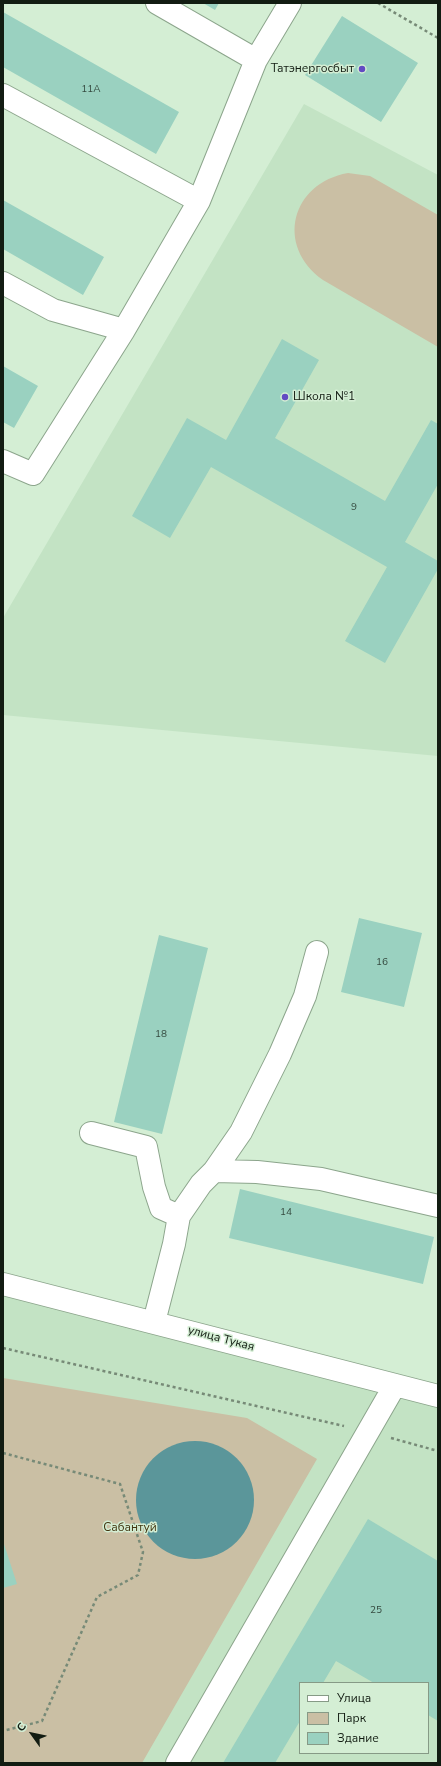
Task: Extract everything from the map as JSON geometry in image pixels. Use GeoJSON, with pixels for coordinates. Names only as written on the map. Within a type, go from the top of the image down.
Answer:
{"type":"FeatureCollection","features":[{"type":"Feature","properties":{"kind":"street"},"geometry":{"type":"LineString","coordinates":[[157,3],[256,60]]}},
{"type":"Feature","properties":{"kind":"street"},"geometry":{"type":"LineString","coordinates":[[3,461],[33,474],[124,330],[199,201],[256,60],[290,3]]}},
{"type":"Feature","properties":{"kind":"street"},"geometry":{"type":"LineString","coordinates":[[3,95],[199,201]]}},
{"type":"Feature","properties":{"kind":"street"},"geometry":{"type":"LineString","coordinates":[[3,284],[53,310],[124,330]]}},
{"type":"Feature","properties":{"kind":"street"},"geometry":{"type":"LineString","coordinates":[[154,1322],[174,1244],[179,1216],[201,1184],[214,1170],[241,1132],[280,1054],[305,996],[317,952]]}},
{"type":"Feature","properties":{"kind":"street"},"geometry":{"type":"LineString","coordinates":[[91,1133],[146,1147],[154,1187],[161,1208],[179,1216]]}},
{"type":"Feature","properties":{"kind":"street"},"geometry":{"type":"LineString","coordinates":[[214,1170],[257,1172],[321,1179],[438,1206]]}},
{"type":"Feature","properties":{"kind":"street","name":"улица Тукая"},"geometry":{"type":"LineString","coordinates":[[3,1284],[438,1396]]}},
{"type":"Feature","properties":{"kind":"street"},"geometry":{"type":"LineString","coordinates":[[177,1763],[395,1385]]}},
{"type":"Feature","properties":{"kind":"path"},"geometry":{"type":"LineString","coordinates":[[378,3],[438,38]]}},
{"type":"Feature","properties":{"kind":"path"},"geometry":{"type":"LineString","coordinates":[[3,1348],[367,1432],[438,1451]]}},
{"type":"Feature","properties":{"kind":"path"},"geometry":{"type":"LineString","coordinates":[[3,1453],[120,1484],[143,1552],[138,1575],[97,1597],[42,1720],[3,1731]]}},
{"type":"Feature","properties":{"kind":"shaded area","name":"Школа №1"},"geometry":{"type":"Polygon","coordinates":[[[304,104],[438,175],[438,756],[3,715],[3,618],[304,104]]]}},
{"type":"Feature","properties":{"kind":"shaded area"},"geometry":{"type":"Polygon","coordinates":[[[3,1293],[438,1406],[438,1763],[3,1763],[3,1293]]]}},
{"type":"Feature","properties":{"kind":"green space"},"geometry":{"type":"Polygon","coordinates":[[[348,173],[370,176],[438,215],[438,347],[323,280],[308,266],[299,250],[295,234],[296,218],[302,202],[313,189],[329,179],[348,173]]]}},
{"type":"Feature","properties":{"kind":"green space","name":"Сабантуй"},"geometry":{"type":"Polygon","coordinates":[[[3,1378],[247,1418],[317,1459],[142,1763],[3,1763],[3,1378]]]}},
{"type":"Feature","properties":{"kind":"water"},"geometry":{"type":"Polygon","coordinates":[[[195,1441],[218,1445],[237,1458],[250,1477],[254,1500],[250,1523],[237,1542],[218,1555],[195,1559],[172,1555],[153,1542],[140,1523],[136,1500],[140,1477],[153,1458],[172,1445],[195,1441]]]}},
{"type":"Feature","properties":{"kind":"building"},"geometry":{"type":"Polygon","coordinates":[[[203,3],[219,3],[215,10],[203,3]]]}},
{"type":"Feature","properties":{"kind":"building"},"geometry":{"type":"Polygon","coordinates":[[[3,12],[179,112],[156,154],[3,67],[3,12]]]}},
{"type":"Feature","properties":{"kind":"building","name":"Татэнергосбыт"},"geometry":{"type":"Polygon","coordinates":[[[342,16],[418,63],[381,122],[305,75],[342,16]]]}},
{"type":"Feature","properties":{"kind":"building"},"geometry":{"type":"Polygon","coordinates":[[[3,200],[104,257],[83,295],[3,249],[3,200]]]}},
{"type":"Feature","properties":{"kind":"building"},"geometry":{"type":"Polygon","coordinates":[[[282,339],[319,360],[275,438],[385,501],[431,420],[438,424],[438,484],[405,542],[438,561],[438,569],[385,663],[345,641],[387,567],[211,467],[170,538],[132,516],[187,418],[226,440],[282,339]]]}},
{"type":"Feature","properties":{"kind":"building"},"geometry":{"type":"Polygon","coordinates":[[[3,366],[38,386],[14,428],[3,422],[3,366]]]}},
{"type":"Feature","properties":{"kind":"building"},"geometry":{"type":"Polygon","coordinates":[[[359,918],[422,933],[404,1007],[341,992],[359,918]]]}},
{"type":"Feature","properties":{"kind":"building"},"geometry":{"type":"Polygon","coordinates":[[[159,935],[208,948],[162,1134],[114,1122],[159,935]]]}},
{"type":"Feature","properties":{"kind":"building"},"geometry":{"type":"Polygon","coordinates":[[[240,1189],[434,1237],[423,1284],[229,1238],[240,1189]]]}},
{"type":"Feature","properties":{"kind":"building"},"geometry":{"type":"Polygon","coordinates":[[[368,1519],[438,1561],[438,1721],[429,1716],[429,1682],[372,1682],[336,1661],[324,1682],[299,1682],[299,1723],[275,1763],[223,1763],[368,1519]]]}},
{"type":"Feature","properties":{"kind":"building"},"geometry":{"type":"Polygon","coordinates":[[[3,1541],[17,1584],[3,1588],[3,1541]]]}},
{"type":"Feature","properties":{"kind":"place","name":"Татэнергосбыт"},"geometry":{"type":"Point","coordinates":[362,69]}},
{"type":"Feature","properties":{"kind":"place","name":"Школа №1"},"geometry":{"type":"Point","coordinates":[285,397]}}]}
